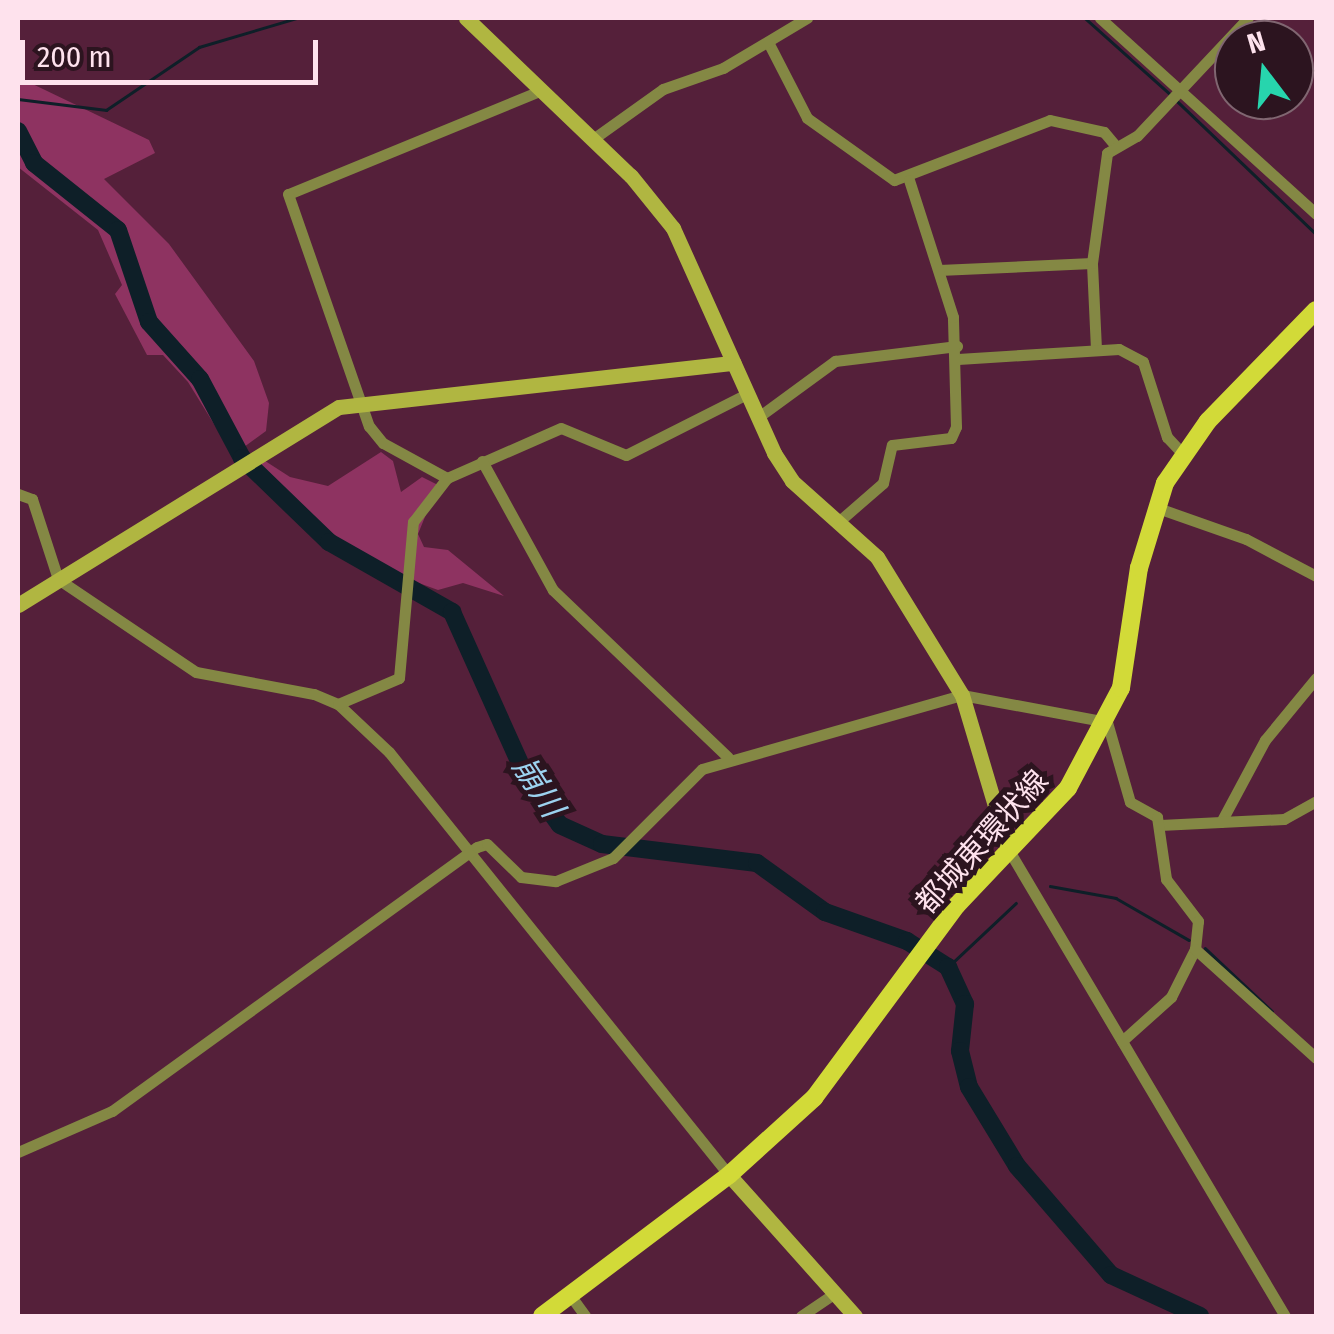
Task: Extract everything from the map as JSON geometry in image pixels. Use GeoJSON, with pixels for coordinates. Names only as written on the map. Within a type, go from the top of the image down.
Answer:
{"type":"FeatureCollection","features":[{"type":"Feature","properties":{"kind":"main road","name":"都城東環状線"},"geometry":{"type":"LineString","coordinates":[[542,1316],[729,1175],[823,1087],[930,943],[1008,849],[1068,788],[1107,722],[1156,507],[1182,453],[1316,310]]}},
{"type":"Feature","properties":{"kind":"street"},"geometry":{"type":"LineString","coordinates":[[466,18],[594,139],[673,228],[757,418],[792,480],[886,570],[962,696],[1008,849],[1284,1316]]}},
{"type":"Feature","properties":{"kind":"street"},"geometry":{"type":"LineString","coordinates":[[594,139],[663,89],[768,42],[807,18]]}},
{"type":"Feature","properties":{"kind":"street"},"geometry":{"type":"LineString","coordinates":[[1100,18],[1175,96],[1316,214]]}},
{"type":"Feature","properties":{"kind":"street"},"geometry":{"type":"LineString","coordinates":[[1114,144],[1137,136],[1248,18]]}},
{"type":"Feature","properties":{"kind":"street"},"geometry":{"type":"LineString","coordinates":[[768,42],[806,118],[894,180],[909,180],[1050,120],[1104,132],[1114,144]]}},
{"type":"Feature","properties":{"kind":"street"},"geometry":{"type":"LineString","coordinates":[[447,478],[382,443],[361,401],[288,194],[542,90]]}},
{"type":"Feature","properties":{"kind":"street"},"geometry":{"type":"LineString","coordinates":[[1096,349],[1092,262],[1114,144]]}},
{"type":"Feature","properties":{"kind":"street"},"geometry":{"type":"LineString","coordinates":[[837,522],[883,483],[892,445],[951,438],[958,352],[940,270],[909,180]]}},
{"type":"Feature","properties":{"kind":"street"},"geometry":{"type":"LineString","coordinates":[[940,270],[1092,262]]}},
{"type":"Feature","properties":{"kind":"street"},"geometry":{"type":"LineString","coordinates":[[757,418],[836,361],[958,352],[1119,349],[1143,362],[1167,437],[1182,453]]}},
{"type":"Feature","properties":{"kind":"street"},"geometry":{"type":"LineString","coordinates":[[18,605],[255,452],[361,401],[734,363]]}},
{"type":"Feature","properties":{"kind":"street"},"geometry":{"type":"LineString","coordinates":[[338,704],[400,678],[413,522],[447,478],[562,428],[626,454],[748,394]]}},
{"type":"Feature","properties":{"kind":"street"},"geometry":{"type":"LineString","coordinates":[[482,461],[552,590],[728,757]]}},
{"type":"Feature","properties":{"kind":"street"},"geometry":{"type":"LineString","coordinates":[[18,494],[32,499],[58,579],[196,672],[338,704],[401,764],[729,1175],[832,1295],[855,1316]]}},
{"type":"Feature","properties":{"kind":"street"},"geometry":{"type":"LineString","coordinates":[[1156,507],[1237,535],[1316,576]]}},
{"type":"Feature","properties":{"kind":"street"},"geometry":{"type":"LineString","coordinates":[[1222,822],[1264,740],[1316,678]]}},
{"type":"Feature","properties":{"kind":"street"},"geometry":{"type":"LineString","coordinates":[[18,1152],[112,1111],[487,844],[538,884],[613,858],[681,784],[728,757],[962,696],[1107,722],[1130,802],[1151,810],[1160,825],[1166,879],[1198,921],[1195,949],[1171,997],[1122,1042]]}},
{"type":"Feature","properties":{"kind":"street"},"geometry":{"type":"LineString","coordinates":[[1160,825],[1303,815],[1316,801]]}},
{"type":"Feature","properties":{"kind":"street"},"geometry":{"type":"LineString","coordinates":[[1195,949],[1316,1058]]}},
{"type":"Feature","properties":{"kind":"street"},"geometry":{"type":"LineString","coordinates":[[570,1295],[585,1316]]}},
{"type":"Feature","properties":{"kind":"street"},"geometry":{"type":"LineString","coordinates":[[801,1316],[832,1295]]}},
{"type":"Feature","properties":{"kind":"shaded area"},"geometry":{"type":"Polygon","coordinates":[[[18,77],[149,140],[155,153],[104,179],[169,244],[254,361],[269,403],[266,431],[233,455],[188,382],[163,355],[147,355],[115,294],[122,285],[98,230],[18,167],[18,77]]]}},
{"type":"Feature","properties":{"kind":"shaded area"},"geometry":{"type":"Polygon","coordinates":[[[381,452],[393,461],[401,492],[422,477],[438,485],[418,534],[424,547],[448,550],[504,596],[463,583],[438,590],[372,566],[244,467],[259,457],[290,477],[328,486],[381,452]]]}},
{"type":"Feature","properties":{"kind":"waterway"},"geometry":{"type":"LineString","coordinates":[[18,99],[106,110],[199,47],[297,18]]}},
{"type":"Feature","properties":{"kind":"waterway"},"geometry":{"type":"LineString","coordinates":[[1085,18],[1171,95]]}},
{"type":"Feature","properties":{"kind":"waterway"},"geometry":{"type":"LineString","coordinates":[[1176,100],[1316,234]]}},
{"type":"Feature","properties":{"kind":"waterway","name":"崩川"},"geometry":{"type":"LineString","coordinates":[[18,131],[34,163],[118,230],[149,322],[200,379],[242,458],[329,542],[452,612],[528,781],[560,825],[602,844],[757,863],[825,912],[907,941],[948,967],[965,1004],[960,1051],[969,1087],[1017,1166],[1111,1275],[1200,1316]]}},
{"type":"Feature","properties":{"kind":"waterway"},"geometry":{"type":"LineString","coordinates":[[1050,886],[1116,898],[1189,940]]}},
{"type":"Feature","properties":{"kind":"waterway"},"geometry":{"type":"LineString","coordinates":[[948,967],[1016,903]]}},
{"type":"Feature","properties":{"kind":"waterway"},"geometry":{"type":"LineString","coordinates":[[1205,948],[1272,1011]]}}]}
